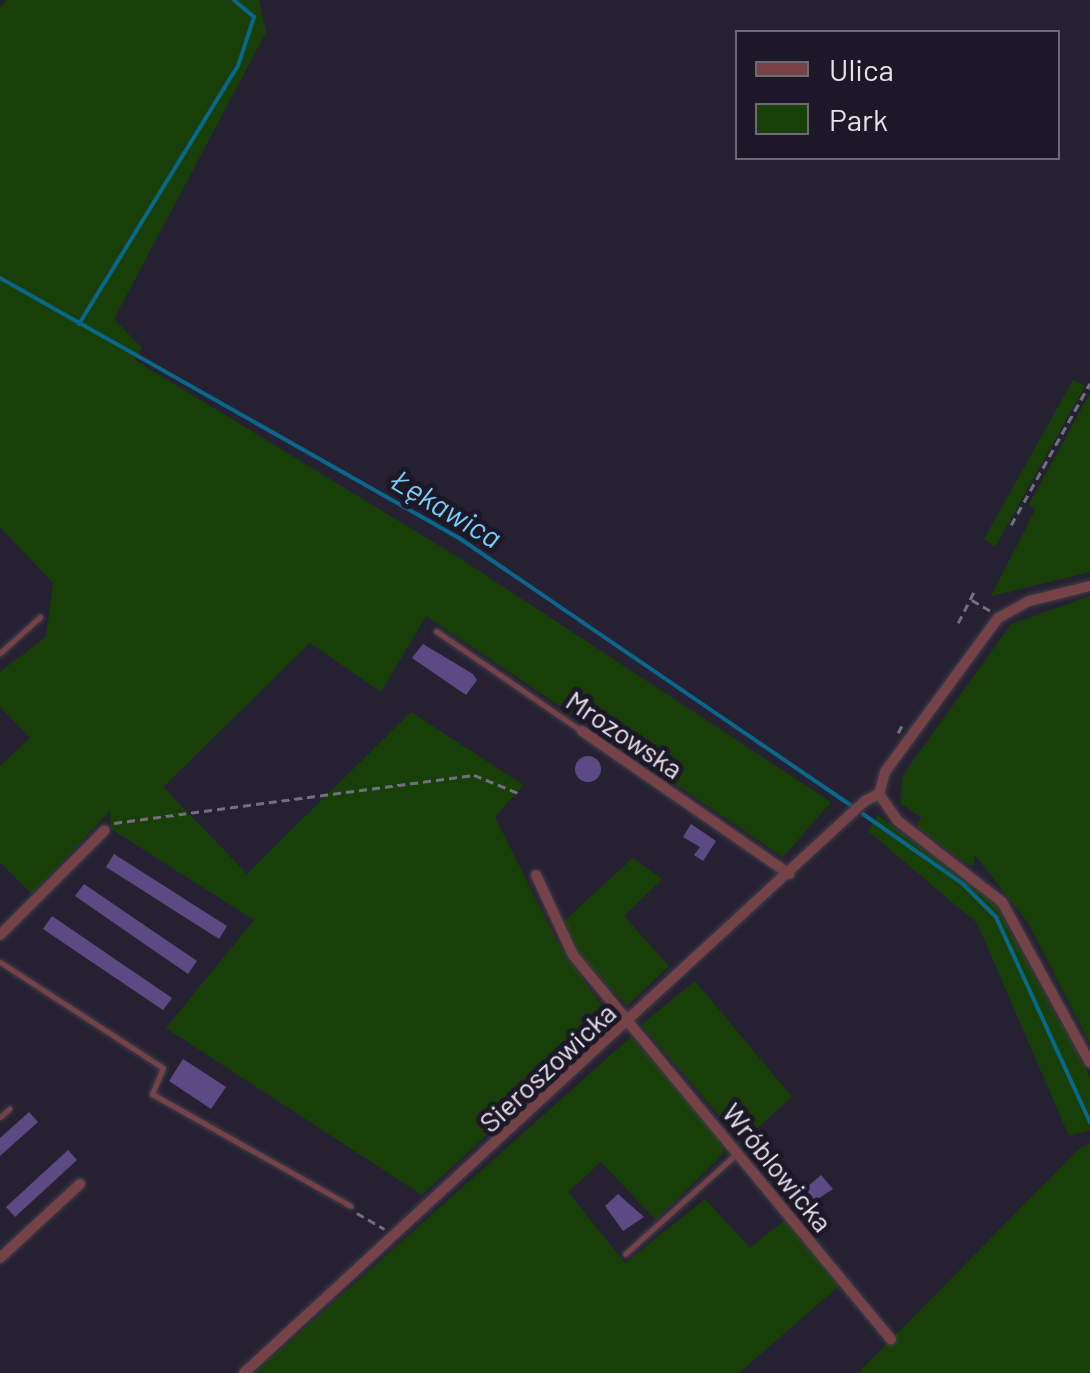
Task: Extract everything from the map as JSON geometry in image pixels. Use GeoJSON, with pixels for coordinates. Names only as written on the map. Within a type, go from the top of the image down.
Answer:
{"type":"FeatureCollection","features":[{"type":"Feature","properties":{"kind":"street"},"geometry":{"type":"LineString","coordinates":[[1090,586],[1029,601],[998,618],[884,772],[880,794],[898,821],[1002,902],[1090,1062]]}},
{"type":"Feature","properties":{"kind":"street","name":"Mrozowska"},"geometry":{"type":"LineString","coordinates":[[582,731],[789,874]]}},
{"type":"Feature","properties":{"kind":"street","name":"Sieroszowicka"},"geometry":{"type":"LineString","coordinates":[[244,1373],[880,794]]}},
{"type":"Feature","properties":{"kind":"street"},"geometry":{"type":"LineString","coordinates":[[0,935],[106,830]]}},
{"type":"Feature","properties":{"kind":"street","name":"Wróblowicka"},"geometry":{"type":"LineString","coordinates":[[536,876],[573,955],[891,1340]]}},
{"type":"Feature","properties":{"kind":"street"},"geometry":{"type":"LineString","coordinates":[[0,1258],[80,1184]]}},
{"type":"Feature","properties":{"kind":"lane"},"geometry":{"type":"LineString","coordinates":[[0,653],[40,617]]}},
{"type":"Feature","properties":{"kind":"lane","name":"Mrozowska"},"geometry":{"type":"LineString","coordinates":[[436,632],[582,731]]}},
{"type":"Feature","properties":{"kind":"lane"},"geometry":{"type":"LineString","coordinates":[[0,962],[163,1068],[152,1094],[351,1206]]}},
{"type":"Feature","properties":{"kind":"lane"},"geometry":{"type":"LineString","coordinates":[[0,1118],[10,1108]]}},
{"type":"Feature","properties":{"kind":"lane"},"geometry":{"type":"LineString","coordinates":[[626,1254],[738,1153]]}},
{"type":"Feature","properties":{"kind":"path"},"geometry":{"type":"LineString","coordinates":[[1011,525],[1090,383]]}},
{"type":"Feature","properties":{"kind":"path"},"geometry":{"type":"LineString","coordinates":[[958,622],[974,591]]}},
{"type":"Feature","properties":{"kind":"path"},"geometry":{"type":"LineString","coordinates":[[970,599],[998,618]]}},
{"type":"Feature","properties":{"kind":"path"},"geometry":{"type":"LineString","coordinates":[[116,821],[158,821],[474,775],[518,793]]}},
{"type":"Feature","properties":{"kind":"path"},"geometry":{"type":"LineString","coordinates":[[351,1206],[394,1236]]}},
{"type":"Feature","properties":{"kind":"green space"},"geometry":{"type":"Polygon","coordinates":[[[6,0],[259,0],[266,32],[114,319],[142,348],[135,360],[461,559],[831,802],[783,857],[426,616],[381,692],[310,643],[163,787],[247,874],[411,712],[523,785],[495,817],[557,941],[611,1020],[422,1195],[166,1028],[254,920],[111,829],[110,811],[32,894],[0,862],[0,766],[30,738],[0,707],[0,672],[46,637],[53,583],[0,527],[0,8],[6,0]]]}},
{"type":"Feature","properties":{"kind":"green space"},"geometry":{"type":"Polygon","coordinates":[[[1073,380],[1085,386],[995,547],[984,539],[1073,380]]]}},
{"type":"Feature","properties":{"kind":"green space"},"geometry":{"type":"Polygon","coordinates":[[[1090,393],[1090,572],[991,596],[1035,510],[1029,504],[1090,393]]]}},
{"type":"Feature","properties":{"kind":"green space"},"geometry":{"type":"Polygon","coordinates":[[[1090,596],[1090,1044],[1028,923],[975,855],[973,866],[963,862],[917,827],[921,817],[900,803],[903,775],[1011,624],[1090,596]]]}},
{"type":"Feature","properties":{"kind":"green space"},"geometry":{"type":"Polygon","coordinates":[[[878,815],[994,901],[1090,1076],[1090,1130],[1069,1136],[977,923],[868,831],[878,815]]]}},
{"type":"Feature","properties":{"kind":"green space"},"geometry":{"type":"Polygon","coordinates":[[[633,858],[662,879],[624,916],[669,966],[627,1006],[578,954],[564,921],[633,858]]]}},
{"type":"Feature","properties":{"kind":"green space"},"geometry":{"type":"Polygon","coordinates":[[[695,981],[792,1097],[742,1142],[641,1025],[695,981]]]}},
{"type":"Feature","properties":{"kind":"green space"},"geometry":{"type":"Polygon","coordinates":[[[632,1036],[723,1144],[723,1154],[656,1220],[601,1162],[568,1192],[625,1263],[705,1199],[750,1248],[785,1220],[840,1285],[739,1373],[254,1373],[632,1036]]]}},
{"type":"Feature","properties":{"kind":"green space"},"geometry":{"type":"Polygon","coordinates":[[[1090,1144],[1090,1373],[858,1373],[1081,1147],[1090,1144]]]}},
{"type":"Feature","properties":{"kind":"building"},"geometry":{"type":"Polygon","coordinates":[[[423,644],[473,674],[477,680],[466,695],[412,658],[423,644]]]}},
{"type":"Feature","properties":{"kind":"building"},"geometry":{"type":"Polygon","coordinates":[[[588,756],[597,760],[601,769],[597,778],[588,782],[579,778],[575,769],[579,760],[588,756]]]}},
{"type":"Feature","properties":{"kind":"building"},"geometry":{"type":"Polygon","coordinates":[[[691,824],[716,841],[703,861],[694,855],[700,847],[683,837],[691,824]]]}},
{"type":"Feature","properties":{"kind":"building"},"geometry":{"type":"Polygon","coordinates":[[[114,854],[227,926],[219,939],[106,867],[114,854]]]}},
{"type":"Feature","properties":{"kind":"building"},"geometry":{"type":"Polygon","coordinates":[[[84,884],[197,961],[188,974],[75,896],[84,884]]]}},
{"type":"Feature","properties":{"kind":"building"},"geometry":{"type":"Polygon","coordinates":[[[52,916],[172,998],[163,1010],[43,929],[52,916]]]}},
{"type":"Feature","properties":{"kind":"building"},"geometry":{"type":"Polygon","coordinates":[[[183,1059],[226,1087],[211,1109],[169,1081],[183,1059]]]}},
{"type":"Feature","properties":{"kind":"building"},"geometry":{"type":"Polygon","coordinates":[[[29,1112],[38,1122],[0,1156],[0,1138],[29,1112]]]}},
{"type":"Feature","properties":{"kind":"building"},"geometry":{"type":"Polygon","coordinates":[[[68,1150],[77,1160],[15,1217],[6,1207],[68,1150]]]}},
{"type":"Feature","properties":{"kind":"building"},"geometry":{"type":"Polygon","coordinates":[[[821,1175],[833,1189],[801,1210],[792,1200],[821,1175]]]}},
{"type":"Feature","properties":{"kind":"building"},"geometry":{"type":"Polygon","coordinates":[[[618,1194],[644,1217],[623,1231],[605,1206],[618,1194]]]}},
{"type":"Feature","properties":{"kind":"waterway"},"geometry":{"type":"LineString","coordinates":[[79,324],[238,66],[254,17],[234,0]]}},
{"type":"Feature","properties":{"kind":"waterway","name":"Łękawica"},"geometry":{"type":"LineString","coordinates":[[0,278],[459,538],[852,806]]}},
{"type":"Feature","properties":{"kind":"waterway","name":"Łękawica"},"geometry":{"type":"LineString","coordinates":[[863,814],[963,884],[996,917],[1090,1122]]}}]}
